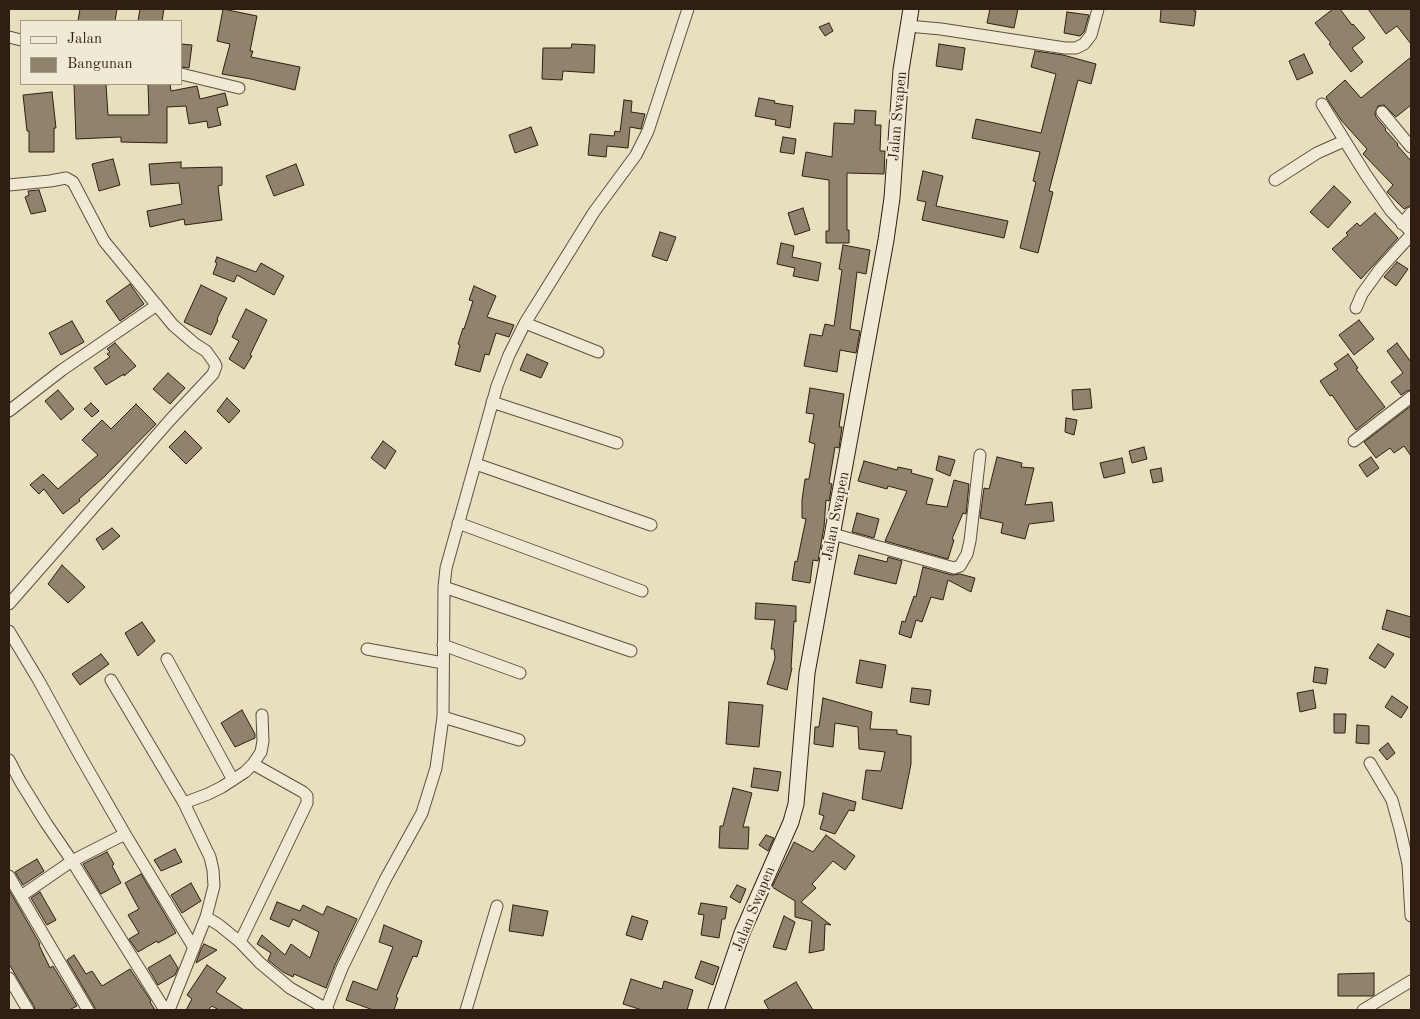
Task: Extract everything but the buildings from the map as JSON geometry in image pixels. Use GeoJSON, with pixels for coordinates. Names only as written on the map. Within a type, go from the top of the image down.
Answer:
{"type":"FeatureCollection","features":[{"type":"Feature","properties":{"kind":"main road","name":"Jalan Swapen"},"geometry":{"type":"LineString","coordinates":[[716,1010],[742,933],[791,822],[796,804],[807,673],[886,240],[892,198],[901,70],[911,9]]}},
{"type":"Feature","properties":{"kind":"street"},"geometry":{"type":"LineString","coordinates":[[206,917],[220,925],[290,988],[327,1010],[342,968],[385,880],[422,813],[436,768],[443,717],[444,588],[446,568],[497,386],[524,323],[594,212],[636,156],[648,131],[688,9]]}},
{"type":"Feature","properties":{"kind":"street"},"geometry":{"type":"LineString","coordinates":[[908,26],[1076,48],[1084,44],[1091,35],[1098,9]]}},
{"type":"Feature","properties":{"kind":"street"},"geometry":{"type":"LineString","coordinates":[[182,74],[239,88]]}},
{"type":"Feature","properties":{"kind":"street"},"geometry":{"type":"LineString","coordinates":[[1322,104],[1366,176],[1391,211],[1411,233],[1380,269],[1362,294],[1356,308]]}},
{"type":"Feature","properties":{"kind":"street"},"geometry":{"type":"LineString","coordinates":[[1382,112],[1411,146]]}},
{"type":"Feature","properties":{"kind":"street"},"geometry":{"type":"LineString","coordinates":[[1275,180],[1317,153],[1344,141]]}},
{"type":"Feature","properties":{"kind":"street"},"geometry":{"type":"LineString","coordinates":[[9,185],[66,178],[73,182],[104,241],[173,325],[206,351],[216,366],[214,374],[68,534],[9,604]]}},
{"type":"Feature","properties":{"kind":"street"},"geometry":{"type":"LineString","coordinates":[[1402,224],[1411,214]]}},
{"type":"Feature","properties":{"kind":"street"},"geometry":{"type":"LineString","coordinates":[[9,411],[55,375],[158,305]]}},
{"type":"Feature","properties":{"kind":"street"},"geometry":{"type":"LineString","coordinates":[[524,323],[598,352]]}},
{"type":"Feature","properties":{"kind":"street"},"geometry":{"type":"LineString","coordinates":[[1354,441],[1411,397]]}},
{"type":"Feature","properties":{"kind":"street"},"geometry":{"type":"LineString","coordinates":[[492,402],[617,443]]}},
{"type":"Feature","properties":{"kind":"street"},"geometry":{"type":"LineString","coordinates":[[833,534],[954,568],[960,566],[967,554],[970,541],[980,455]]}},
{"type":"Feature","properties":{"kind":"street"},"geometry":{"type":"LineString","coordinates":[[476,464],[651,525]]}},
{"type":"Feature","properties":{"kind":"street"},"geometry":{"type":"LineString","coordinates":[[458,523],[642,591]]}},
{"type":"Feature","properties":{"kind":"street"},"geometry":{"type":"LineString","coordinates":[[444,588],[631,651]]}},
{"type":"Feature","properties":{"kind":"street"},"geometry":{"type":"LineString","coordinates":[[9,631],[125,834],[194,948]]}},
{"type":"Feature","properties":{"kind":"street"},"geometry":{"type":"LineString","coordinates":[[443,645],[520,673]]}},
{"type":"Feature","properties":{"kind":"street"},"geometry":{"type":"LineString","coordinates":[[367,649],[444,663]]}},
{"type":"Feature","properties":{"kind":"street"},"geometry":{"type":"LineString","coordinates":[[167,659],[233,780]]}},
{"type":"Feature","properties":{"kind":"street"},"geometry":{"type":"LineString","coordinates":[[111,680],[184,803],[210,857],[213,870],[214,886],[206,917],[167,1010]]}},
{"type":"Feature","properties":{"kind":"street"},"geometry":{"type":"LineString","coordinates":[[184,803],[208,794],[233,780],[253,764],[261,752],[263,741],[262,715]]}},
{"type":"Feature","properties":{"kind":"street"},"geometry":{"type":"LineString","coordinates":[[443,717],[520,740]]}},
{"type":"Feature","properties":{"kind":"street"},"geometry":{"type":"LineString","coordinates":[[9,760],[20,782],[167,1010]]}},
{"type":"Feature","properties":{"kind":"street"},"geometry":{"type":"LineString","coordinates":[[1370,763],[1392,800],[1400,829],[1409,864],[1411,916]]}},
{"type":"Feature","properties":{"kind":"street"},"geometry":{"type":"LineString","coordinates":[[240,942],[307,803],[307,796],[303,792],[253,764]]}},
{"type":"Feature","properties":{"kind":"street"},"geometry":{"type":"LineString","coordinates":[[21,896],[72,862],[125,834]]}},
{"type":"Feature","properties":{"kind":"street"},"geometry":{"type":"LineString","coordinates":[[9,876],[88,1010]]}},
{"type":"Feature","properties":{"kind":"street"},"geometry":{"type":"LineString","coordinates":[[466,1010],[497,906]]}},
{"type":"Feature","properties":{"kind":"street"},"geometry":{"type":"LineString","coordinates":[[9,978],[28,1010]]}},
{"type":"Feature","properties":{"kind":"street"},"geometry":{"type":"LineString","coordinates":[[1363,1010],[1411,981]]}}]}
